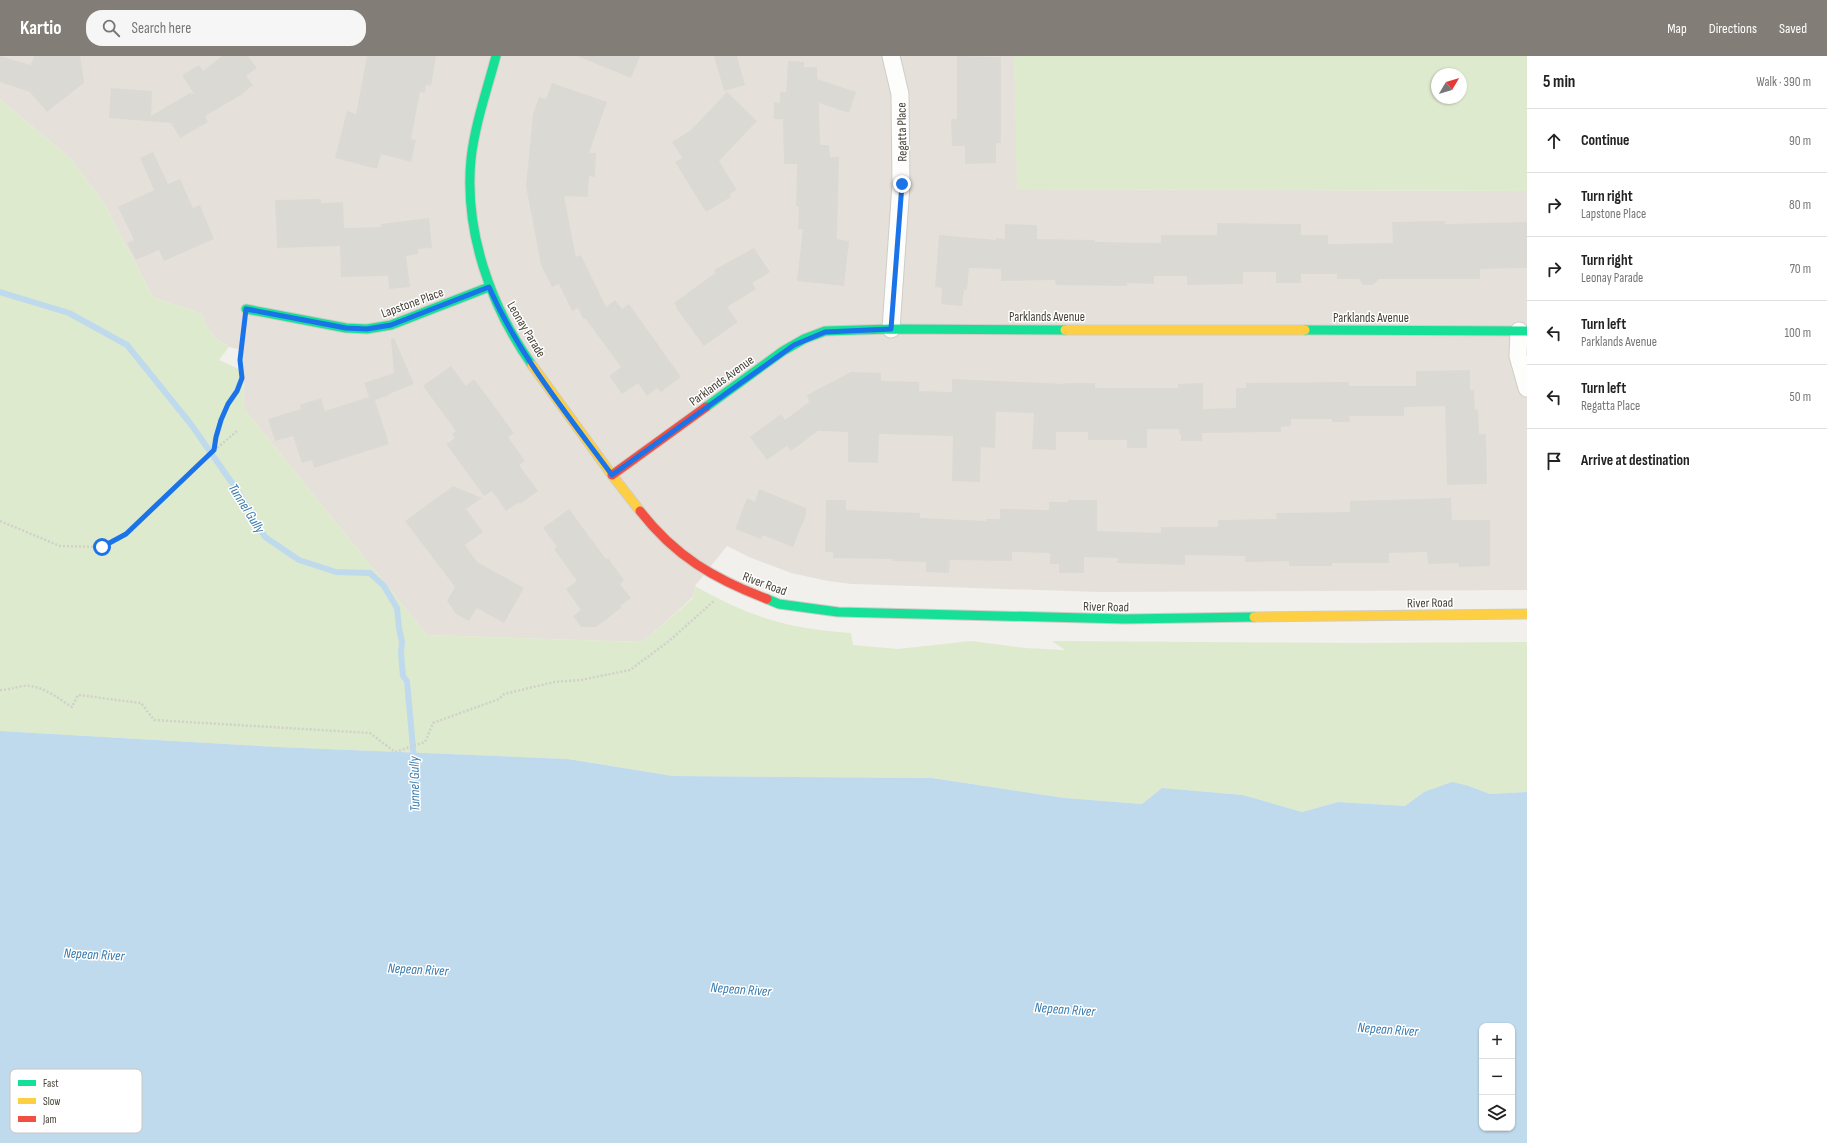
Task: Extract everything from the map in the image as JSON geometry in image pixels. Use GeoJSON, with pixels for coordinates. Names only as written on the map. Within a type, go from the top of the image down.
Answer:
{"type":"FeatureCollection","features":[{"type":"Feature","properties":{"kind":"street","name":"Leonay Parade"},"geometry":{"type":"LineString","coordinates":[[496,56],[477,125],[470,194],[474,227],[481,262],[489,287],[504,320],[518,343],[612,475],[652,526],[670,545],[696,564]]}},
{"type":"Feature","properties":{"kind":"street","name":"Regatta Place"},"geometry":{"type":"LineString","coordinates":[[891,56],[900,94],[902,184],[891,329]]}},
{"type":"Feature","properties":{"kind":"street","name":"Lapstone Place"},"geometry":{"type":"LineString","coordinates":[[246,309],[346,328],[367,329],[391,325],[489,287]]}},
{"type":"Feature","properties":{"kind":"street","name":"Parklands Avenue"},"geometry":{"type":"LineString","coordinates":[[612,475],[794,345],[814,335],[829,331],[891,329],[1523,331]]}},
{"type":"Feature","properties":{"kind":"street"},"geometry":{"type":"LineString","coordinates":[[1523,331],[1518,356],[1527,388]]}},
{"type":"Feature","properties":{"kind":"street","name":"River Road"},"geometry":{"type":"LineString","coordinates":[[696,564],[724,580],[764,599],[779,604],[838,612],[1125,620],[1527,614]]}},
{"type":"Feature","properties":{"kind":"path"},"geometry":{"type":"LineString","coordinates":[[214,450],[221,420],[228,404],[237,391],[242,378],[240,360],[246,309]]}},
{"type":"Feature","properties":{"kind":"path"},"geometry":{"type":"LineString","coordinates":[[0,521],[60,546],[102,547],[126,534],[214,450],[237,431]]}},
{"type":"Feature","properties":{"kind":"path"},"geometry":{"type":"LineString","coordinates":[[0,690],[10,690],[25,686],[47,690],[72,707],[78,695],[141,703],[154,720],[370,733],[395,752],[425,742],[433,723],[499,699],[504,694],[554,682],[580,680],[630,670],[669,641],[717,598]]}},
{"type":"Feature","properties":{"kind":"shaded area"},"geometry":{"type":"Polygon","coordinates":[[[0,56],[1014,56],[1018,189],[1527,191],[1527,590],[1099,592],[851,584],[791,573],[749,557],[727,546],[695,586],[693,597],[643,642],[427,635],[244,409],[243,350],[229,347],[218,340],[206,326],[202,314],[153,297],[105,205],[72,160],[0,99],[0,56]]]}},
{"type":"Feature","properties":{"kind":"green space"},"geometry":{"type":"Polygon","coordinates":[[[1014,56],[1527,56],[1527,191],[1017,189],[1014,56]]]}},
{"type":"Feature","properties":{"kind":"green space"},"geometry":{"type":"Polygon","coordinates":[[[0,99],[72,160],[105,205],[153,297],[202,314],[206,325],[212,334],[229,347],[219,360],[243,371],[244,409],[427,635],[643,642],[693,598],[695,586],[734,606],[770,620],[788,625],[851,633],[853,645],[898,649],[971,641],[1025,648],[1065,650],[1052,641],[1366,643],[1527,642],[1527,792],[1490,794],[1469,786],[1424,792],[1405,806],[1338,802],[1302,812],[1243,795],[1162,788],[1142,804],[1065,798],[932,778],[673,776],[568,759],[277,747],[0,731],[0,99]]]}},
{"type":"Feature","properties":{"kind":"water","name":"Nepean River"},"geometry":{"type":"Polygon","coordinates":[[[0,731],[277,747],[568,759],[673,776],[932,778],[1065,798],[1142,804],[1162,788],[1243,795],[1302,812],[1338,802],[1405,806],[1424,792],[1452,782],[1469,786],[1490,794],[1527,792],[1527,1143],[0,1143],[0,731]]]}},
{"type":"Feature","properties":{"kind":"building"},"geometry":{"type":"Polygon","coordinates":[[[0,56],[31,65],[34,56],[80,56],[84,83],[47,112],[30,92],[0,82],[0,56]]]}},
{"type":"Feature","properties":{"kind":"building"},"geometry":{"type":"Polygon","coordinates":[[[222,56],[248,56],[257,68],[246,76],[253,85],[241,95],[205,116],[208,122],[180,138],[171,123],[109,118],[111,88],[152,91],[151,116],[190,93],[194,94],[182,75],[199,65],[203,71],[222,56]]]}},
{"type":"Feature","properties":{"kind":"building"},"geometry":{"type":"Polygon","coordinates":[[[367,56],[436,56],[431,86],[426,85],[425,93],[420,92],[411,139],[416,140],[411,162],[381,154],[377,169],[335,158],[347,111],[356,114],[367,56]]]}},
{"type":"Feature","properties":{"kind":"building"},"geometry":{"type":"Polygon","coordinates":[[[577,56],[640,56],[631,78],[577,56]]]}},
{"type":"Feature","properties":{"kind":"building"},"geometry":{"type":"Polygon","coordinates":[[[714,56],[737,56],[745,85],[724,91],[714,56]]]}},
{"type":"Feature","properties":{"kind":"building"},"geometry":{"type":"Polygon","coordinates":[[[957,56],[1001,57],[1001,143],[996,143],[996,163],[965,164],[965,146],[952,146],[951,119],[957,119],[957,56]]]}},
{"type":"Feature","properties":{"kind":"building"},"geometry":{"type":"Polygon","coordinates":[[[788,61],[804,62],[804,67],[817,67],[817,79],[856,92],[849,113],[819,103],[820,145],[829,145],[830,157],[839,157],[837,239],[849,241],[844,286],[797,281],[803,229],[798,229],[799,207],[796,206],[797,164],[784,164],[783,119],[774,119],[774,102],[780,103],[780,92],[786,92],[788,61]]]}},
{"type":"Feature","properties":{"kind":"building"},"geometry":{"type":"Polygon","coordinates":[[[552,83],[607,102],[589,153],[596,153],[595,177],[589,176],[588,197],[564,196],[576,257],[581,255],[606,307],[615,300],[622,309],[629,304],[681,377],[661,392],[657,388],[647,396],[638,383],[622,394],[609,376],[621,367],[585,318],[583,319],[578,308],[572,311],[559,284],[552,287],[541,265],[526,186],[533,114],[539,97],[546,99],[552,83]]]}},
{"type":"Feature","properties":{"kind":"building"},"geometry":{"type":"Polygon","coordinates":[[[727,92],[757,121],[719,161],[737,190],[730,194],[731,197],[706,212],[675,162],[682,158],[672,142],[691,130],[727,92]]]}},
{"type":"Feature","properties":{"kind":"building"},"geometry":{"type":"Polygon","coordinates":[[[153,152],[168,184],[180,179],[193,208],[200,205],[214,239],[164,261],[159,250],[136,260],[127,243],[134,240],[118,207],[154,190],[140,158],[153,152]]]}},
{"type":"Feature","properties":{"kind":"building"},"geometry":{"type":"Polygon","coordinates":[[[321,199],[321,203],[343,202],[344,228],[381,227],[381,224],[429,218],[432,248],[418,249],[418,254],[406,256],[410,287],[389,289],[388,276],[341,277],[340,246],[277,248],[275,200],[321,199]]]}},
{"type":"Feature","properties":{"kind":"building"},"geometry":{"type":"Polygon","coordinates":[[[1445,221],[1445,224],[1527,222],[1527,268],[1480,269],[1480,279],[1379,279],[1373,285],[1363,285],[1359,279],[1337,279],[1337,274],[1301,274],[1301,283],[1276,283],[1276,272],[1243,272],[1243,284],[1187,285],[1187,276],[1154,276],[1154,284],[1127,283],[1127,286],[1056,285],[1055,280],[1001,281],[1001,269],[969,268],[967,290],[964,290],[962,306],[941,304],[942,288],[935,287],[939,235],[996,240],[996,238],[1005,239],[1005,224],[1037,225],[1037,239],[1161,243],[1161,235],[1217,235],[1217,223],[1301,224],[1301,235],[1328,235],[1328,244],[1393,243],[1392,222],[1445,221]]]}},
{"type":"Feature","properties":{"kind":"building"},"geometry":{"type":"Polygon","coordinates":[[[754,248],[770,272],[752,283],[756,289],[727,307],[738,322],[704,346],[676,308],[677,307],[674,303],[715,273],[714,270],[754,248]]]}},
{"type":"Feature","properties":{"kind":"building"},"geometry":{"type":"Polygon","coordinates":[[[394,338],[414,384],[375,400],[389,444],[314,468],[312,460],[302,463],[293,436],[275,441],[268,419],[301,409],[300,405],[321,398],[325,411],[369,397],[364,383],[394,373],[391,339],[394,338]]]}},
{"type":"Feature","properties":{"kind":"building"},"geometry":{"type":"Polygon","coordinates":[[[451,366],[466,386],[474,379],[514,433],[508,437],[525,461],[519,465],[538,491],[520,504],[519,502],[506,511],[492,491],[484,496],[446,444],[455,438],[452,434],[456,431],[423,386],[451,366]]]}},
{"type":"Feature","properties":{"kind":"building"},"geometry":{"type":"Polygon","coordinates":[[[1470,370],[1470,390],[1474,390],[1475,410],[1478,409],[1479,434],[1486,434],[1487,484],[1447,485],[1445,406],[1404,407],[1404,416],[1349,416],[1350,422],[1332,422],[1332,419],[1291,419],[1291,426],[1281,427],[1281,432],[1202,433],[1202,441],[1181,441],[1179,429],[1147,429],[1147,448],[1127,448],[1127,440],[1088,440],[1088,432],[1056,432],[1056,450],[1032,449],[1034,413],[996,412],[995,448],[981,447],[980,482],[952,481],[953,436],[879,434],[878,463],[848,462],[848,432],[818,431],[791,451],[787,446],[767,460],[750,437],[781,414],[785,420],[809,402],[807,395],[851,372],[881,373],[881,381],[919,382],[919,391],[952,392],[952,379],[1065,384],[1095,383],[1095,388],[1178,388],[1178,384],[1203,383],[1203,409],[1236,408],[1236,388],[1246,388],[1246,383],[1349,382],[1349,386],[1416,386],[1416,371],[1470,370]]]}},
{"type":"Feature","properties":{"kind":"building"},"geometry":{"type":"Polygon","coordinates":[[[453,486],[482,498],[466,509],[483,532],[465,545],[477,562],[524,588],[504,623],[477,608],[469,621],[456,614],[447,601],[455,587],[405,521],[453,486]]]}},
{"type":"Feature","properties":{"kind":"building"},"geometry":{"type":"Polygon","coordinates":[[[759,489],[806,508],[806,515],[793,547],[762,535],[761,539],[735,529],[747,498],[755,502],[759,489]]]}},
{"type":"Feature","properties":{"kind":"building"},"geometry":{"type":"Polygon","coordinates":[[[1451,498],[1452,520],[1490,520],[1490,566],[1459,567],[1459,563],[1428,564],[1427,552],[1389,553],[1389,563],[1332,563],[1332,566],[1289,566],[1289,561],[1245,562],[1245,556],[1185,555],[1185,565],[1117,563],[1118,558],[1084,557],[1084,573],[1059,573],[1059,564],[1050,564],[1050,553],[1012,552],[1012,561],[950,560],[949,573],[926,572],[926,562],[893,561],[893,559],[833,558],[833,552],[825,552],[826,500],[846,500],[846,510],[920,513],[920,518],[986,521],[986,519],[1000,519],[1000,509],[1049,510],[1049,502],[1068,502],[1068,500],[1097,500],[1097,531],[1161,533],[1161,527],[1218,527],[1218,520],[1277,519],[1276,513],[1350,512],[1350,501],[1451,498]]]}},
{"type":"Feature","properties":{"kind":"building"},"geometry":{"type":"Polygon","coordinates":[[[569,509],[606,559],[608,558],[624,580],[620,584],[631,598],[620,606],[621,608],[596,627],[581,627],[573,616],[581,610],[566,589],[577,581],[554,549],[557,547],[543,528],[569,509]]]}},
{"type":"Feature","properties":{"kind":"waterway","name":"Tunnel Gully"},"geometry":{"type":"LineString","coordinates":[[0,292],[69,313],[127,345],[190,423],[237,490],[265,537],[299,560],[336,572],[370,573],[384,586],[397,608],[402,642],[401,653],[403,676],[407,681],[414,759]]}},
{"type":"Feature","properties":{"kind":"traffic: fast"},"geometry":{"type":"LineString","coordinates":[[496,56],[478,120],[471,159],[470,186],[472,214],[476,241],[493,294],[504,319],[532,365]]}},
{"type":"Feature","properties":{"kind":"traffic: fast"},"geometry":{"type":"LineString","coordinates":[[246,309],[346,328],[367,329],[391,325],[489,287]]}},
{"type":"Feature","properties":{"kind":"traffic: fast"},"geometry":{"type":"LineString","coordinates":[[706,407],[783,351],[804,339],[825,331],[891,329],[1065,330]]}},
{"type":"Feature","properties":{"kind":"traffic: fast"},"geometry":{"type":"LineString","coordinates":[[1305,330],[1527,331]]}},
{"type":"Feature","properties":{"kind":"traffic: fast"},"geometry":{"type":"LineString","coordinates":[[767,599],[779,604],[838,612],[1125,619],[1254,617]]}},
{"type":"Feature","properties":{"kind":"traffic: slow"},"geometry":{"type":"LineString","coordinates":[[1065,330],[1305,330]]}},
{"type":"Feature","properties":{"kind":"traffic: slow"},"geometry":{"type":"LineString","coordinates":[[532,365],[640,511]]}},
{"type":"Feature","properties":{"kind":"traffic: slow"},"geometry":{"type":"LineString","coordinates":[[1254,617],[1527,614]]}},
{"type":"Feature","properties":{"kind":"traffic: jam"},"geometry":{"type":"LineString","coordinates":[[612,475],[706,407]]}},
{"type":"Feature","properties":{"kind":"traffic: jam"},"geometry":{"type":"LineString","coordinates":[[640,511],[667,541],[697,564],[730,583],[767,599]]}},
{"type":"Feature","properties":{"kind":"route"},"geometry":{"type":"LineString","coordinates":[[102,547],[126,534],[214,450],[221,420],[228,404],[237,391],[242,378],[240,360],[246,309],[346,328],[367,329],[391,325],[489,287],[507,326],[529,360],[612,475],[783,351],[804,339],[834,330],[891,329],[902,184]]}}]}
